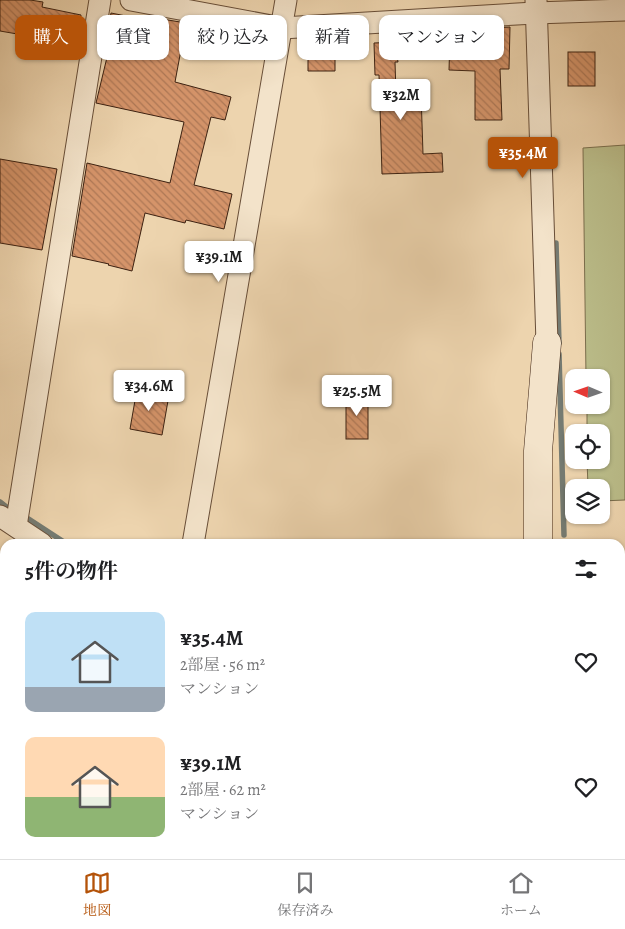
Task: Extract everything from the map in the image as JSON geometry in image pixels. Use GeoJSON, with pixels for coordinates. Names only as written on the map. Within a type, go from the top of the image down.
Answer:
{"type":"FeatureCollection","features":[{"type":"Feature","properties":{"kind":"street"},"geometry":{"type":"LineString","coordinates":[[35,539],[8,521],[100,0]]}},
{"type":"Feature","properties":{"kind":"street"},"geometry":{"type":"LineString","coordinates":[[131,0],[212,15]]}},
{"type":"Feature","properties":{"kind":"street"},"geometry":{"type":"LineString","coordinates":[[284,15],[286,0]]}},
{"type":"Feature","properties":{"kind":"street"},"geometry":{"type":"LineString","coordinates":[[536,7],[546,343],[538,451],[538,539]]}},
{"type":"Feature","properties":{"kind":"street"},"geometry":{"type":"LineString","coordinates":[[287,28],[536,7],[625,10]]}},
{"type":"Feature","properties":{"kind":"street"},"geometry":{"type":"LineString","coordinates":[[194,539],[276,60]]}},
{"type":"Feature","properties":{"kind":"green space"},"geometry":{"type":"Polygon","coordinates":[[[625,145],[625,500],[610,501],[610,479],[588,479],[587,469],[610,469],[610,424],[587,424],[587,414],[610,414],[610,369],[586,369],[583,148],[625,145]]]}},
{"type":"Feature","properties":{"kind":"building"},"geometry":{"type":"Polygon","coordinates":[[[0,0],[43,2],[42,7],[81,15],[15,15],[15,34],[0,31],[0,0]]]}},
{"type":"Feature","properties":{"kind":"building"},"geometry":{"type":"Polygon","coordinates":[[[169,20],[179,22],[179,60],[175,82],[231,97],[225,120],[211,117],[194,185],[232,194],[224,229],[186,220],[185,223],[145,213],[132,271],[72,256],[87,163],[170,183],[184,122],[96,103],[106,60],[169,60],[169,20]]]}},
{"type":"Feature","properties":{"kind":"building"},"geometry":{"type":"Polygon","coordinates":[[[504,27],[510,27],[509,69],[500,69],[502,120],[475,120],[475,71],[449,70],[449,60],[504,60],[504,27]]]}},
{"type":"Feature","properties":{"kind":"building"},"geometry":{"type":"Polygon","coordinates":[[[374,43],[379,43],[379,60],[398,60],[398,62],[395,62],[396,94],[421,93],[423,154],[442,153],[443,172],[382,174],[379,75],[375,75],[374,43]]]}},
{"type":"Feature","properties":{"kind":"building"},"geometry":{"type":"Polygon","coordinates":[[[568,52],[595,52],[595,86],[568,86],[568,52]]]}},
{"type":"Feature","properties":{"kind":"building"},"geometry":{"type":"Polygon","coordinates":[[[308,60],[335,60],[335,71],[308,71],[308,60]]]}},
{"type":"Feature","properties":{"kind":"building"},"geometry":{"type":"Polygon","coordinates":[[[0,159],[57,169],[42,250],[0,243],[0,159]]]}},
{"type":"Feature","properties":{"kind":"building"},"geometry":{"type":"Polygon","coordinates":[[[137,389],[169,395],[162,435],[130,429],[137,389]]]}},
{"type":"Feature","properties":{"kind":"building"},"geometry":{"type":"Polygon","coordinates":[[[346,395],[368,395],[368,439],[346,439],[346,395]]]}},
{"type":"Feature","properties":{"kind":"waterway"},"geometry":{"type":"LineString","coordinates":[[556,243],[559,343]]}},
{"type":"Feature","properties":{"kind":"waterway"},"geometry":{"type":"LineString","coordinates":[[559,354],[564,535]]}},
{"type":"Feature","properties":{"kind":"waterway"},"geometry":{"type":"LineString","coordinates":[[0,502],[9,509]]}},
{"type":"Feature","properties":{"kind":"waterway"},"geometry":{"type":"LineString","coordinates":[[24,516],[59,539]]}}]}
